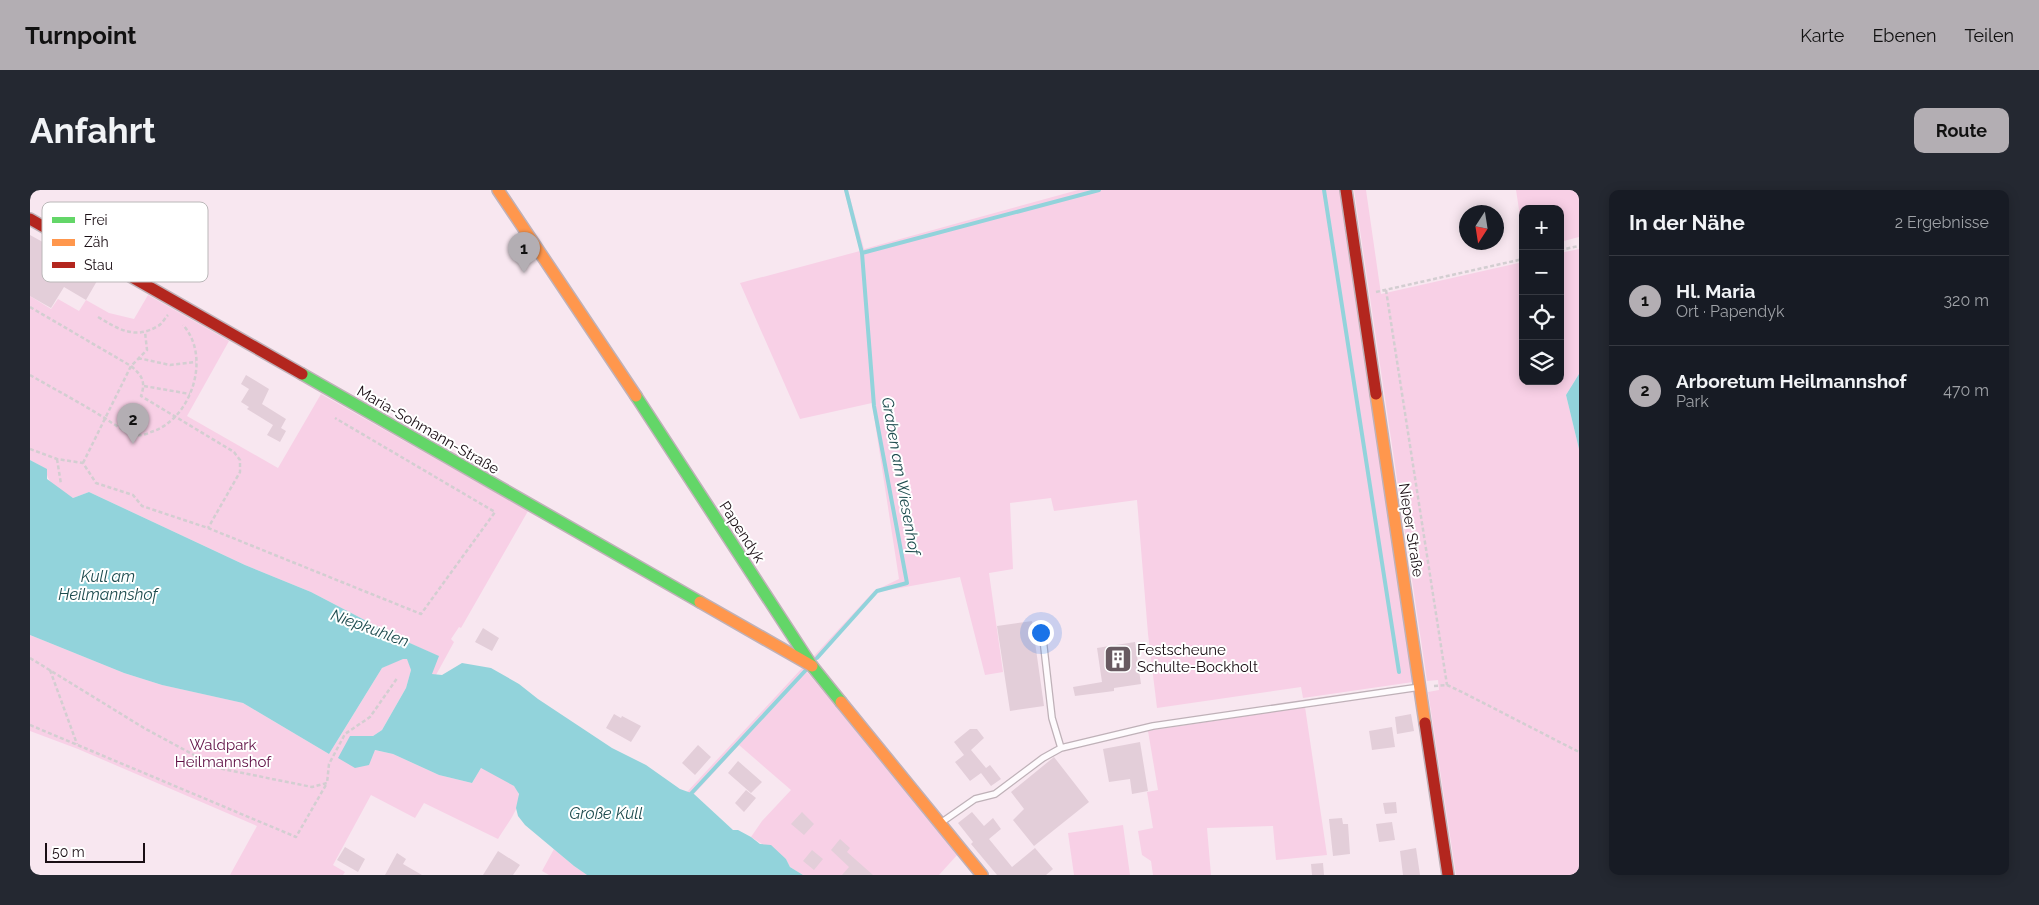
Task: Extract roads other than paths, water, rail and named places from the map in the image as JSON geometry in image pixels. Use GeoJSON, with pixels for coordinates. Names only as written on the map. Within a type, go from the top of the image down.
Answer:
{"type":"FeatureCollection","features":[{"type":"Feature","properties":{"kind":"street","name":"Papendyk"},"geometry":{"type":"LineString","coordinates":[[498,190],[812,666],[982,875]]}},
{"type":"Feature","properties":{"kind":"street","name":"Nieper Straße"},"geometry":{"type":"LineString","coordinates":[[1346,190],[1448,875]]}},
{"type":"Feature","properties":{"kind":"street","name":"Maria-Sohmann-Straße"},"geometry":{"type":"LineString","coordinates":[[30,219],[42,226]]}},
{"type":"Feature","properties":{"kind":"street","name":"Maria-Sohmann-Straße"},"geometry":{"type":"LineString","coordinates":[[140,282],[812,666]]}},
{"type":"Feature","properties":{"kind":"lane"},"geometry":{"type":"LineString","coordinates":[[1042,630],[1052,718],[1061,748]]}},
{"type":"Feature","properties":{"kind":"lane"},"geometry":{"type":"LineString","coordinates":[[940,824],[975,799],[995,794],[1043,758],[1061,748],[1153,726],[1420,687]]}},
{"type":"Feature","properties":{"kind":"water"},"geometry":{"type":"Polygon","coordinates":[[[1579,374],[1579,449],[1566,395],[1579,374]]]}},
{"type":"Feature","properties":{"kind":"water"},"geometry":{"type":"Polygon","coordinates":[[[30,460],[47,469],[47,479],[73,498],[89,492],[245,565],[311,592],[403,640],[439,656],[432,674],[442,675],[462,663],[491,668],[519,684],[538,699],[612,748],[646,765],[680,789],[694,794],[733,830],[738,830],[760,844],[771,845],[786,859],[790,867],[803,875],[587,875],[525,825],[518,816],[516,808],[519,794],[514,786],[481,768],[472,783],[439,775],[393,754],[375,750],[369,765],[355,768],[338,758],[350,736],[373,736],[382,730],[406,688],[411,670],[407,659],[382,668],[329,754],[243,703],[162,685],[124,673],[30,635],[30,460]]]}},
{"type":"Feature","properties":{"kind":"waterway","name":"Graben am Wiesenhof"},"geometry":{"type":"LineString","coordinates":[[817,658],[877,591],[907,583],[874,406],[862,253],[846,190]]}},
{"type":"Feature","properties":{"kind":"waterway"},"geometry":{"type":"LineString","coordinates":[[862,253],[1099,190]]}},
{"type":"Feature","properties":{"kind":"waterway"},"geometry":{"type":"LineString","coordinates":[[1324,190],[1399,672]]}},
{"type":"Feature","properties":{"kind":"waterway","name":"Graben am Wiesenhof"},"geometry":{"type":"LineString","coordinates":[[687,798],[805,671]]}},
{"type":"Feature","properties":{"kind":"place","name":"Hl. Maria"},"geometry":{"type":"Point","coordinates":[524,273]}},
{"type":"Feature","properties":{"kind":"place","name":"Arboretum Heilmannshof"},"geometry":{"type":"Point","coordinates":[133,444]}},
{"type":"Feature","properties":{"kind":"place","name":"Festscheune Schulte-Bockholt"},"geometry":{"type":"Point","coordinates":[1118,659]}},
{"type":"Feature","properties":{"kind":"water label","name":"Kull am Heilmannshof"},"geometry":{"type":"Point","coordinates":[108,585]}},
{"type":"Feature","properties":{"kind":"water label","name":"Niepkuhlen"},"geometry":{"type":"Point","coordinates":[370,628]}},
{"type":"Feature","properties":{"kind":"water label","name":"Große Kull"},"geometry":{"type":"Point","coordinates":[606,813]}},
{"type":"Feature","properties":{"kind":"park label","name":"Waldpark Heilmannshof"},"geometry":{"type":"Point","coordinates":[223,754]}}]}
